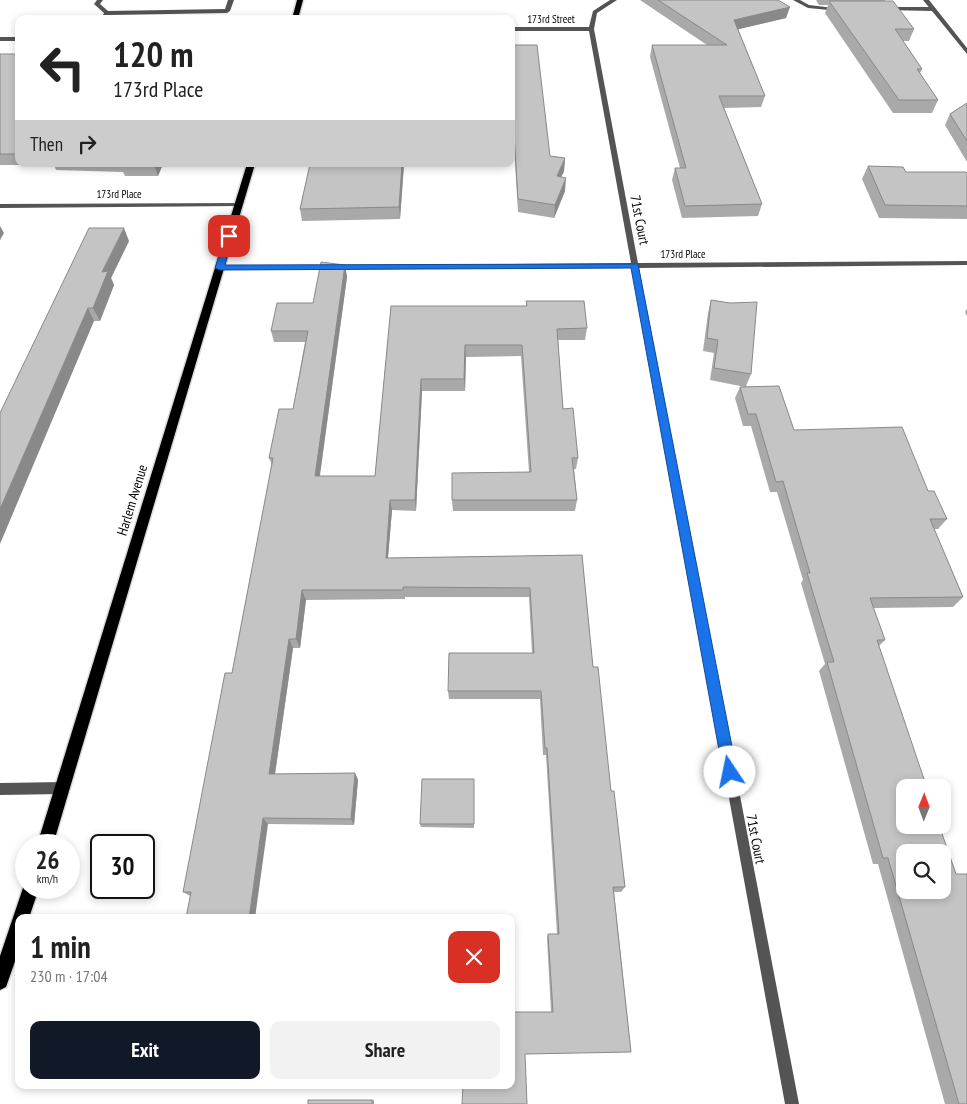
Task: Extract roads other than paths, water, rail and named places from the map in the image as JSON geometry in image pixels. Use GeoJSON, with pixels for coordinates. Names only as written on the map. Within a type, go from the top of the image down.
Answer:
{"type":"FeatureCollection","features":[{"type":"Feature","properties":{"kind":"main road"},"geometry":{"type":"LineString","coordinates":[[296,15],[300,0]]}},
{"type":"Feature","properties":{"kind":"main road","name":"Harlem Avenue"},"geometry":{"type":"LineString","coordinates":[[48,834],[250,167]]}},
{"type":"Feature","properties":{"kind":"main road"},"geometry":{"type":"LineString","coordinates":[[22,914],[27,899]]}},
{"type":"Feature","properties":{"kind":"main road"},"geometry":{"type":"LineString","coordinates":[[0,981],[15,936]]}},
{"type":"Feature","properties":{"kind":"street"},"geometry":{"type":"LineString","coordinates":[[100,0],[97,4],[107,13],[227,11],[231,0]]}},
{"type":"Feature","properties":{"kind":"street"},"geometry":{"type":"LineString","coordinates":[[591,29],[595,12],[614,0]]}},
{"type":"Feature","properties":{"kind":"street"},"geometry":{"type":"LineString","coordinates":[[796,0],[821,9],[850,9]]}},
{"type":"Feature","properties":{"kind":"street"},"geometry":{"type":"LineString","coordinates":[[926,0],[967,52]]}},
{"type":"Feature","properties":{"kind":"street"},"geometry":{"type":"LineString","coordinates":[[878,9],[933,9]]}},
{"type":"Feature","properties":{"kind":"street","name":"173rd Street"},"geometry":{"type":"LineString","coordinates":[[515,29],[591,29]]}},
{"type":"Feature","properties":{"kind":"street","name":"71st Court"},"geometry":{"type":"LineString","coordinates":[[591,29],[792,1104]]}},
{"type":"Feature","properties":{"kind":"street"},"geometry":{"type":"LineString","coordinates":[[0,39],[15,39]]}},
{"type":"Feature","properties":{"kind":"street","name":"173rd Place"},"geometry":{"type":"LineString","coordinates":[[0,206],[239,204]]}},
{"type":"Feature","properties":{"kind":"street","name":"173rd Place"},"geometry":{"type":"LineString","coordinates":[[220,268],[967,263]]}},
{"type":"Feature","properties":{"kind":"street"},"geometry":{"type":"LineString","coordinates":[[0,789],[63,788]]}}]}
